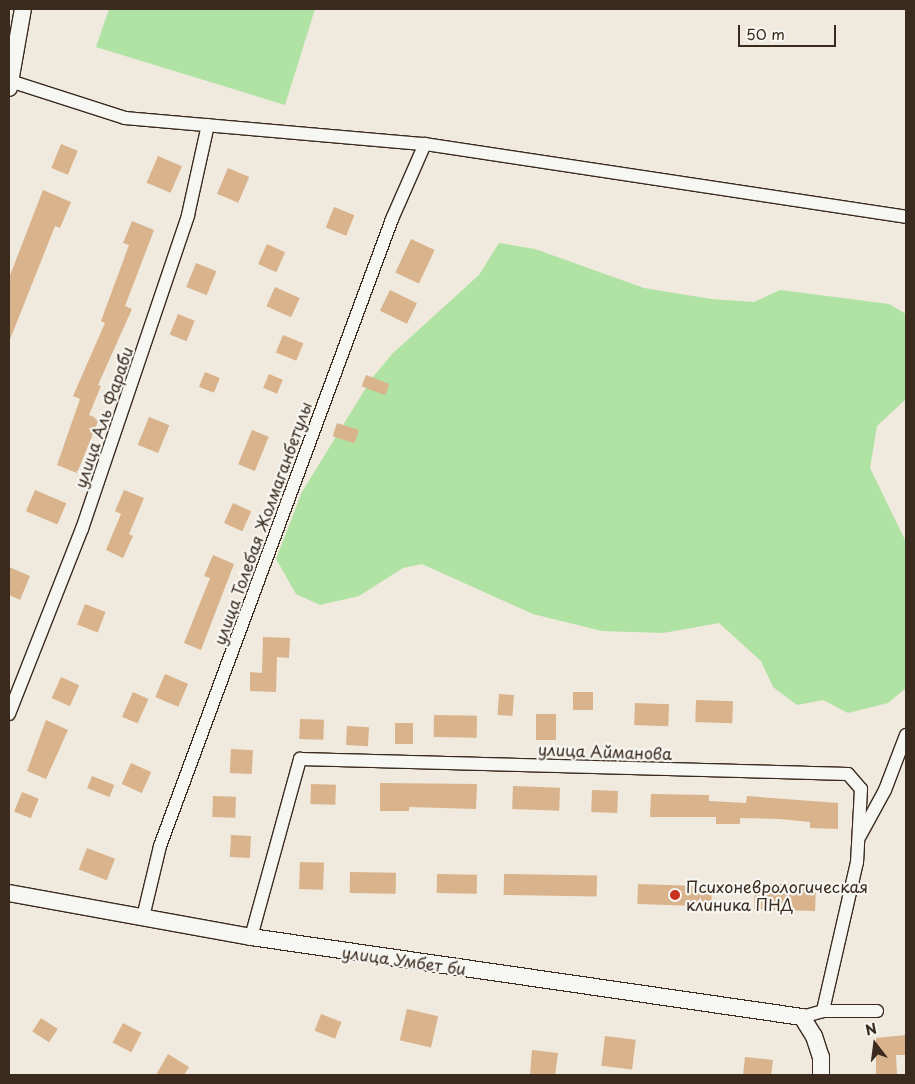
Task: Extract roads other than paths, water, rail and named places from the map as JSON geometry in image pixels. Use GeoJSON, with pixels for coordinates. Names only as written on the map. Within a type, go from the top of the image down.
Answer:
{"type":"FeatureCollection","features":[{"type":"Feature","properties":{"kind":"street"},"geometry":{"type":"LineString","coordinates":[[23,9],[10,85],[125,118],[425,144],[906,217]]}},
{"type":"Feature","properties":{"kind":"street","name":"улица Аль Фараби"},"geometry":{"type":"LineString","coordinates":[[9,714],[82,529],[188,214],[208,125]]}},
{"type":"Feature","properties":{"kind":"street","name":"улица Толебая Жолмаганбетулы"},"geometry":{"type":"LineString","coordinates":[[143,918],[160,846],[392,219],[425,144]]}},
{"type":"Feature","properties":{"kind":"street"},"geometry":{"type":"LineString","coordinates":[[858,840],[885,790],[906,734]]}},
{"type":"Feature","properties":{"kind":"street","name":"улица Айманова"},"geometry":{"type":"LineString","coordinates":[[251,937],[300,759],[848,774],[861,789],[857,862],[823,1011]]}},
{"type":"Feature","properties":{"kind":"street","name":"улица Умбет би"},"geometry":{"type":"LineString","coordinates":[[9,893],[251,937],[802,1017]]}},
{"type":"Feature","properties":{"kind":"street"},"geometry":{"type":"LineString","coordinates":[[821,1075],[821,1057],[814,1036],[802,1017],[823,1011],[877,1011]]}},
{"type":"Feature","properties":{"kind":"place","name":"Психоневрологическая клиника ПНД"},"geometry":{"type":"Point","coordinates":[675,895]}}]}
